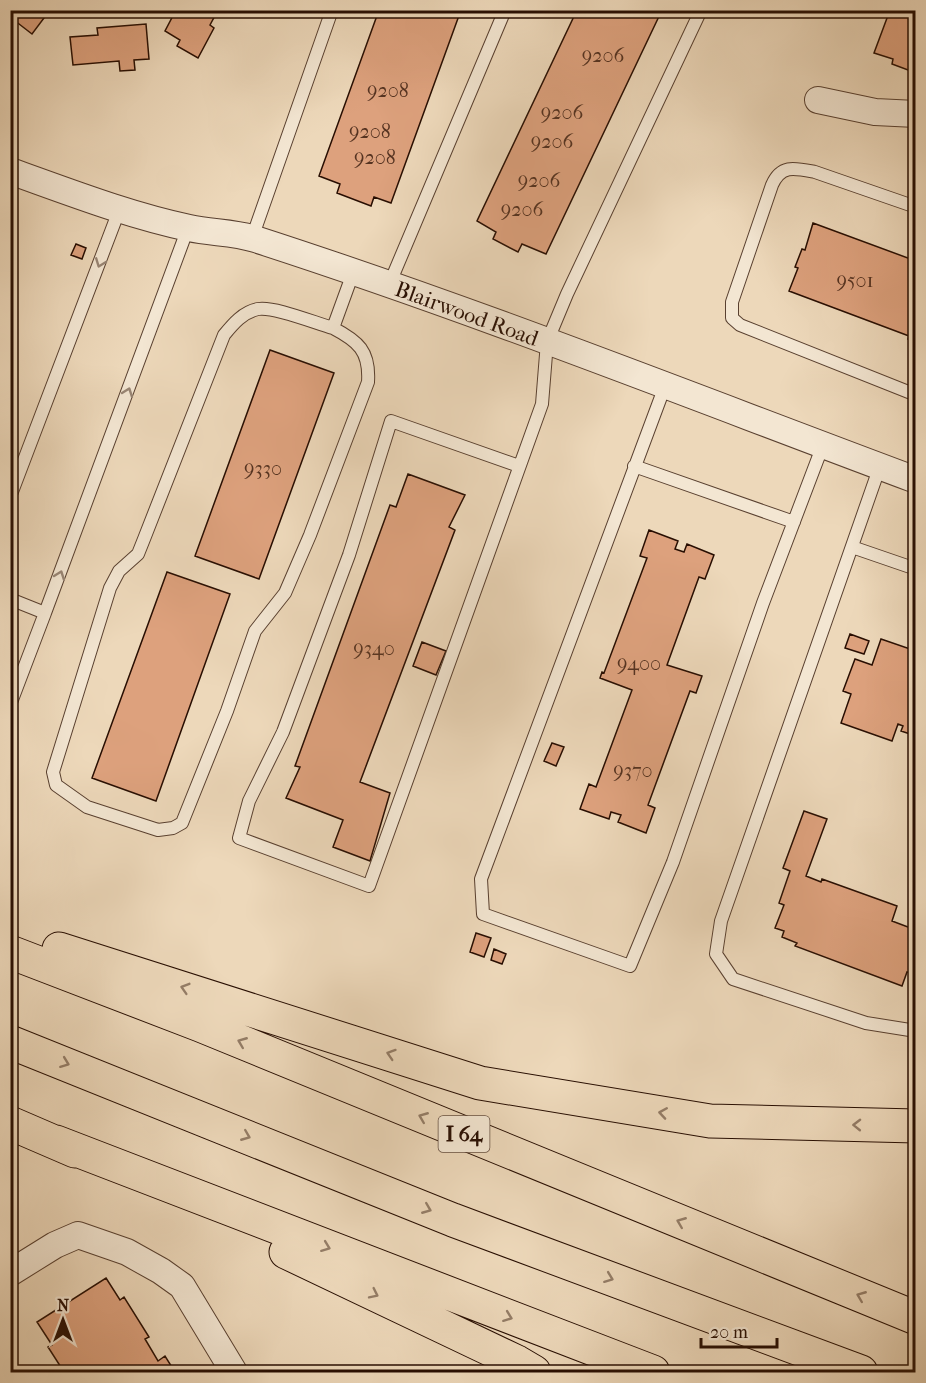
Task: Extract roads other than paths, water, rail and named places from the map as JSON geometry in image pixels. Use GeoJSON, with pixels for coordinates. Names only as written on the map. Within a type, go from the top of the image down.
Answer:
{"type":"FeatureCollection","features":[{"type":"Feature","properties":{"kind":"highway"},"geometry":{"type":"LineString","coordinates":[[10,934],[480,1083],[710,1121],[915,1126]]}},
{"type":"Feature","properties":{"kind":"highway","name":"I 64"},"geometry":{"type":"LineString","coordinates":[[10,952],[222,1034],[915,1318]]}},
{"type":"Feature","properties":{"kind":"highway"},"geometry":{"type":"LineString","coordinates":[[10,1042],[453,1220],[861,1372]]}},
{"type":"Feature","properties":{"kind":"highway"},"geometry":{"type":"LineString","coordinates":[[10,1123],[653,1372]]}},
{"type":"Feature","properties":{"kind":"highway"},"geometry":{"type":"LineString","coordinates":[[56,1142],[534,1372]]}},
{"type":"Feature","properties":{"kind":"street"},"geometry":{"type":"LineString","coordinates":[[818,100],[875,112],[915,114]]}},
{"type":"Feature","properties":{"kind":"street","name":"Blairwood Road"},"geometry":{"type":"LineString","coordinates":[[10,171],[188,228],[252,238],[547,342],[915,480]]}},
{"type":"Feature","properties":{"kind":"street"},"geometry":{"type":"LineString","coordinates":[[10,1273],[55,1245],[78,1235],[127,1252],[182,1286],[234,1372]]}},
{"type":"Feature","properties":{"kind":"lane"},"geometry":{"type":"LineString","coordinates":[[252,238],[332,10]]}},
{"type":"Feature","properties":{"kind":"lane"},"geometry":{"type":"LineString","coordinates":[[389,285],[505,10]]}},
{"type":"Feature","properties":{"kind":"lane"},"geometry":{"type":"LineString","coordinates":[[519,466],[391,421],[349,555],[283,732],[249,801],[239,838],[369,886],[542,404],[547,342],[567,294],[701,10]]}},
{"type":"Feature","properties":{"kind":"lane"},"geometry":{"type":"LineString","coordinates":[[915,207],[815,172],[785,169],[776,175],[772,185],[732,302],[732,318],[740,325],[915,395]]}},
{"type":"Feature","properties":{"kind":"lane"},"geometry":{"type":"LineString","coordinates":[[10,496],[120,208]]}},
{"type":"Feature","properties":{"kind":"lane"},"geometry":{"type":"LineString","coordinates":[[10,705],[188,228]]}},
{"type":"Feature","properties":{"kind":"lane"},"geometry":{"type":"LineString","coordinates":[[333,328],[353,273]]}},
{"type":"Feature","properties":{"kind":"lane"},"geometry":{"type":"LineString","coordinates":[[259,309],[275,310],[333,328],[351,337],[364,354],[369,367],[368,382],[310,535],[285,593],[255,631],[227,711],[182,823],[173,828],[158,830],[87,807],[56,785],[54,772],[110,588],[119,571],[138,554],[224,335],[233,323],[245,314],[259,309]]}},
{"type":"Feature","properties":{"kind":"lane"},"geometry":{"type":"LineString","coordinates":[[665,386],[481,879],[483,914],[630,966],[673,862],[763,603],[823,445]]}},
{"type":"Feature","properties":{"kind":"lane"},"geometry":{"type":"LineString","coordinates":[[634,466],[794,522]]}},
{"type":"Feature","properties":{"kind":"lane"},"geometry":{"type":"LineString","coordinates":[[880,466],[722,921],[716,954],[733,979],[866,1023],[915,1031]]}},
{"type":"Feature","properties":{"kind":"lane"},"geometry":{"type":"LineString","coordinates":[[852,547],[915,569]]}},
{"type":"Feature","properties":{"kind":"lane"},"geometry":{"type":"LineString","coordinates":[[10,599],[45,614]]}}]}
